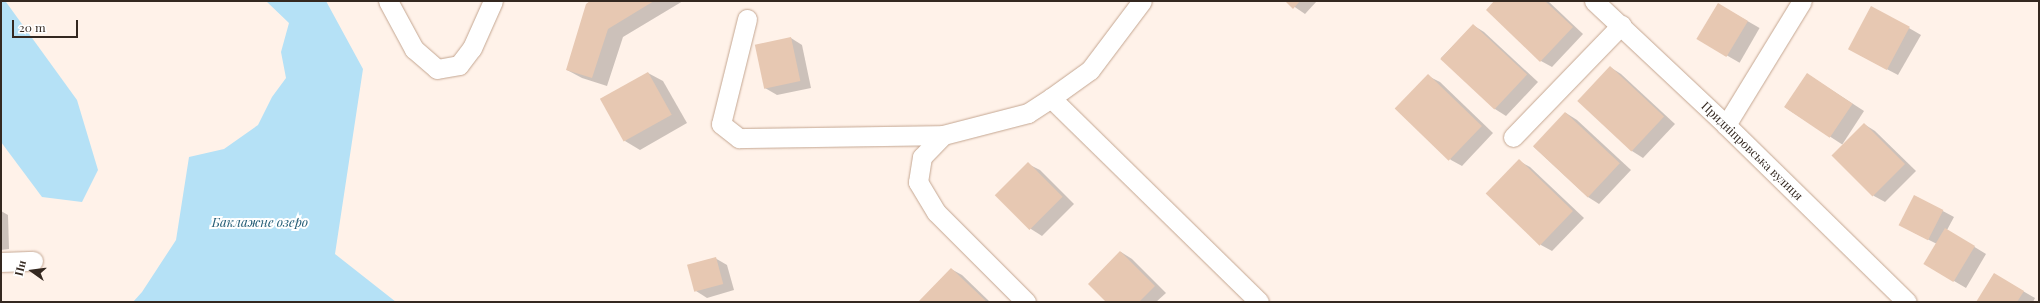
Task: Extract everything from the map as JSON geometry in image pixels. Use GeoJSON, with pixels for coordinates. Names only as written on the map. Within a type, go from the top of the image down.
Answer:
{"type":"FeatureCollection","features":[{"type":"Feature","properties":{"kind":"street"},"geometry":{"type":"LineString","coordinates":[[388,1],[414,49],[437,69],[459,65],[472,48],[493,1]]}},
{"type":"Feature","properties":{"kind":"street"},"geometry":{"type":"LineString","coordinates":[[747,20],[721,124],[739,138],[943,135],[1028,113],[1051,98],[1090,70],[1142,1]]}},
{"type":"Feature","properties":{"kind":"street","name":"Придніпровська вулиця"},"geometry":{"type":"LineString","coordinates":[[1594,1],[1726,125],[1907,302]]}},
{"type":"Feature","properties":{"kind":"street"},"geometry":{"type":"LineString","coordinates":[[1726,125],[1802,1]]}},
{"type":"Feature","properties":{"kind":"street"},"geometry":{"type":"LineString","coordinates":[[1513,137],[1620,25]]}},
{"type":"Feature","properties":{"kind":"street"},"geometry":{"type":"LineString","coordinates":[[1051,98],[1259,302]]}},
{"type":"Feature","properties":{"kind":"street"},"geometry":{"type":"LineString","coordinates":[[943,135],[922,157],[918,182],[936,212],[1026,302]]}},
{"type":"Feature","properties":{"kind":"street"},"geometry":{"type":"LineString","coordinates":[[1,262],[33,261]]}},
{"type":"Feature","properties":{"kind":"water"},"geometry":{"type":"Polygon","coordinates":[[[1,1],[6,2],[77,100],[98,170],[82,202],[42,197],[1,142],[1,1]]]}},
{"type":"Feature","properties":{"kind":"water","name":"Баклажне озеро"},"geometry":{"type":"Polygon","coordinates":[[[266,1],[326,1],[363,69],[335,254],[396,302],[133,302],[142,292],[176,240],[189,157],[224,149],[258,125],[272,97],[286,78],[281,52],[289,23],[266,1]]]}},
{"type":"Feature","properties":{"kind":"building"},"geometry":{"type":"Polygon","coordinates":[[[590,1],[654,1],[608,29],[592,78],[566,70],[586,4],[590,1]]]}},
{"type":"Feature","properties":{"kind":"building"},"geometry":{"type":"Polygon","coordinates":[[[1285,1],[1300,1],[1293,9],[1285,1]]]}},
{"type":"Feature","properties":{"kind":"building"},"geometry":{"type":"Polygon","coordinates":[[[1494,1],[1545,1],[1573,27],[1540,62],[1486,10],[1494,1]]]}},
{"type":"Feature","properties":{"kind":"building"},"geometry":{"type":"Polygon","coordinates":[[[1718,3],[1748,21],[1726,57],[1696,39],[1718,3]]]}},
{"type":"Feature","properties":{"kind":"building"},"geometry":{"type":"Polygon","coordinates":[[[1871,6],[1910,27],[1887,70],[1848,49],[1871,6]]]}},
{"type":"Feature","properties":{"kind":"building"},"geometry":{"type":"Polygon","coordinates":[[[1473,24],[1527,74],[1494,110],[1440,59],[1473,24]]]}},
{"type":"Feature","properties":{"kind":"building"},"geometry":{"type":"Polygon","coordinates":[[[791,37],[800,81],[764,89],[755,45],[791,37]]]}},
{"type":"Feature","properties":{"kind":"building"},"geometry":{"type":"Polygon","coordinates":[[[1610,66],[1664,116],[1631,152],[1577,101],[1610,66]]]}},
{"type":"Feature","properties":{"kind":"building"},"geometry":{"type":"Polygon","coordinates":[[[648,72],[672,115],[624,142],[600,99],[648,72]]]}},
{"type":"Feature","properties":{"kind":"building"},"geometry":{"type":"Polygon","coordinates":[[[1807,73],[1853,104],[1830,138],[1784,107],[1807,73]]]}},
{"type":"Feature","properties":{"kind":"building"},"geometry":{"type":"Polygon","coordinates":[[[1428,74],[1482,126],[1449,161],[1395,109],[1428,74]]]}},
{"type":"Feature","properties":{"kind":"building"},"geometry":{"type":"Polygon","coordinates":[[[1565,112],[1620,163],[1588,198],[1533,146],[1565,112]]]}},
{"type":"Feature","properties":{"kind":"building"},"geometry":{"type":"Polygon","coordinates":[[[1864,123],[1905,164],[1872,197],[1831,156],[1864,123]]]}},
{"type":"Feature","properties":{"kind":"building"},"geometry":{"type":"Polygon","coordinates":[[[1519,159],[1573,211],[1540,246],[1486,194],[1519,159]]]}},
{"type":"Feature","properties":{"kind":"building"},"geometry":{"type":"Polygon","coordinates":[[[1028,162],[1063,197],[1029,230],[995,195],[1028,162]]]}},
{"type":"Feature","properties":{"kind":"building"},"geometry":{"type":"Polygon","coordinates":[[[1914,195],[1943,210],[1928,240],[1899,225],[1914,195]]]}},
{"type":"Feature","properties":{"kind":"building"},"geometry":{"type":"Polygon","coordinates":[[[1945,228],[1975,246],[1953,282],[1923,264],[1945,228]]]}},
{"type":"Feature","properties":{"kind":"building"},"geometry":{"type":"Polygon","coordinates":[[[1120,251],[1155,286],[1139,302],[1106,302],[1088,284],[1120,251]]]}},
{"type":"Feature","properties":{"kind":"building"},"geometry":{"type":"Polygon","coordinates":[[[716,257],[723,284],[694,292],[687,265],[716,257]]]}},
{"type":"Feature","properties":{"kind":"building"},"geometry":{"type":"Polygon","coordinates":[[[951,268],[987,302],[918,302],[951,268]]]}},
{"type":"Feature","properties":{"kind":"building"},"geometry":{"type":"Polygon","coordinates":[[[1994,273],[2024,291],[2017,302],[1976,302],[1994,273]]]}}]}
